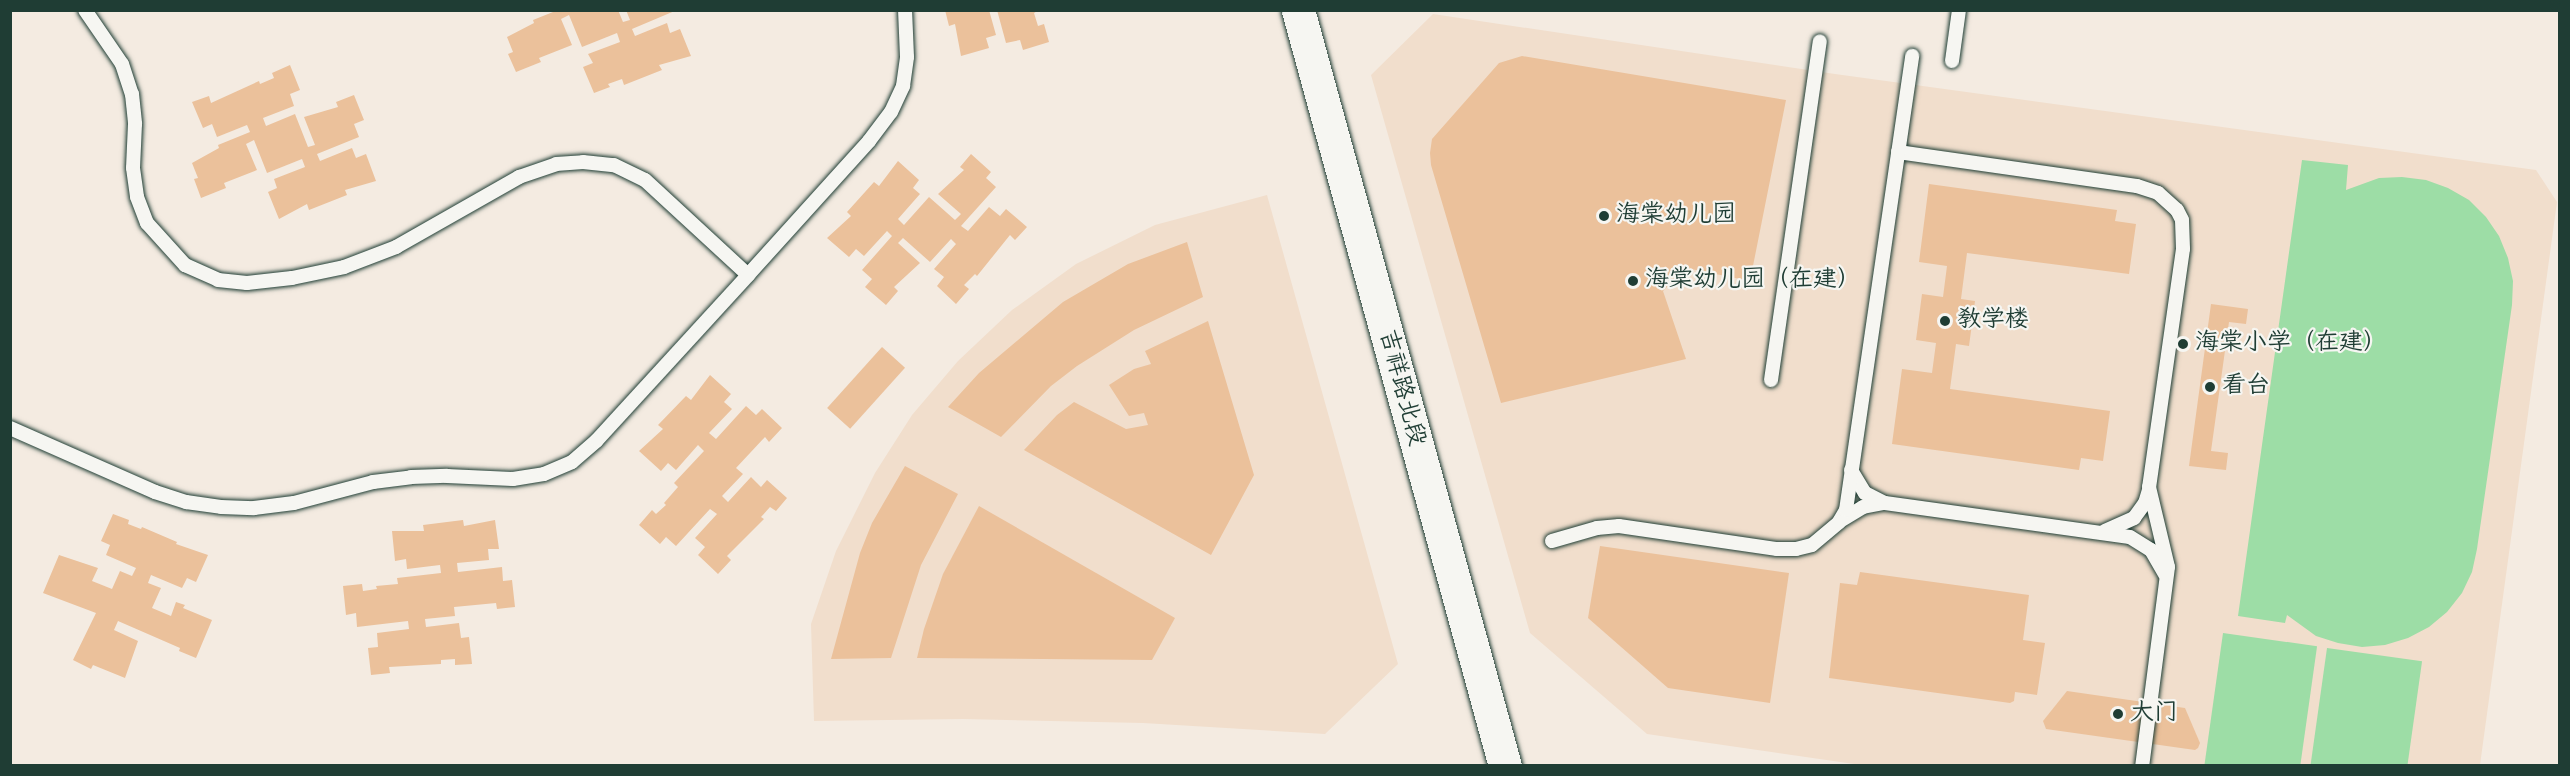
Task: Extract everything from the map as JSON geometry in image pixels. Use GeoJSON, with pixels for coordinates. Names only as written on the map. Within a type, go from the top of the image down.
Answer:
{"type":"FeatureCollection","features":[{"type":"Feature","properties":{"kind":"street","name":"吉祥路北段"},"geometry":{"type":"LineString","coordinates":[[1298,10],[1505,765]]}},
{"type":"Feature","properties":{"kind":"lane"},"geometry":{"type":"LineString","coordinates":[[85,10],[122,64],[132,94],[135,124],[133,168],[137,197],[147,223],[185,266],[218,280],[247,283],[292,278],[344,267],[396,247],[519,177],[556,164],[583,162],[614,165],[645,180],[748,275]]}},
{"type":"Feature","properties":{"kind":"lane"},"geometry":{"type":"LineString","coordinates":[[10,428],[155,492],[186,502],[221,507],[254,508],[294,503],[373,482],[411,477],[513,479],[544,474],[572,462],[597,440],[748,275],[869,141],[891,112],[903,86],[907,57],[905,10]]}},
{"type":"Feature","properties":{"kind":"lane"},"geometry":{"type":"LineString","coordinates":[[1952,61],[1959,10]]}},
{"type":"Feature","properties":{"kind":"lane"},"geometry":{"type":"LineString","coordinates":[[1771,380],[1820,42]]}},
{"type":"Feature","properties":{"kind":"lane"},"geometry":{"type":"LineString","coordinates":[[1839,522],[1846,510],[1912,56]]}},
{"type":"Feature","properties":{"kind":"lane"},"geometry":{"type":"LineString","coordinates":[[1898,152],[2137,186],[2158,193],[2177,210],[2182,220],[2183,249],[2145,504],[2134,518],[2118,528],[2100,532]]}},
{"type":"Feature","properties":{"kind":"lane"},"geometry":{"type":"LineString","coordinates":[[1851,470],[1864,493],[1885,503],[2130,537],[2151,550],[2163,568],[2167,581]]}},
{"type":"Feature","properties":{"kind":"lane"},"geometry":{"type":"LineString","coordinates":[[2142,765],[2167,581],[2167,559],[2149,487]]}},
{"type":"Feature","properties":{"kind":"lane"},"geometry":{"type":"LineString","coordinates":[[1552,541],[1597,528],[1619,526],[1777,549],[1796,549],[1812,545],[1839,522],[1863,507],[1885,503]]}},
{"type":"Feature","properties":{"kind":"shaded area","name":"海棠小学（在建）"},"geometry":{"type":"Polygon","coordinates":[[[1433,14],[1835,74],[2536,170],[2557,202],[2480,765],[1868,766],[1647,734],[1530,633],[1371,75],[1433,14]]]}},
{"type":"Feature","properties":{"kind":"shaded area"},"geometry":{"type":"Polygon","coordinates":[[[1267,195],[1398,664],[1325,734],[1143,723],[963,719],[814,721],[811,624],[836,551],[875,473],[912,415],[958,361],[1012,310],[1076,264],[1155,225],[1267,195]]]}},
{"type":"Feature","properties":{"kind":"green space"},"geometry":{"type":"Polygon","coordinates":[[[2302,160],[2348,165],[2346,190],[2379,178],[2402,177],[2426,180],[2448,188],[2469,200],[2486,217],[2499,236],[2508,258],[2513,281],[2512,305],[2472,572],[2462,593],[2447,612],[2429,627],[2408,638],[2385,645],[2362,647],[2338,643],[2316,636],[2287,615],[2285,623],[2238,616],[2302,160]]]}},
{"type":"Feature","properties":{"kind":"green space"},"geometry":{"type":"Polygon","coordinates":[[[2223,633],[2317,646],[2300,766],[2204,765],[2223,633]]]}},
{"type":"Feature","properties":{"kind":"green space"},"geometry":{"type":"Polygon","coordinates":[[[2327,648],[2422,661],[2407,766],[2311,765],[2327,648]]]}},
{"type":"Feature","properties":{"kind":"building"},"geometry":{"type":"Polygon","coordinates":[[[558,10],[618,10],[623,22],[630,20],[626,10],[677,10],[632,29],[635,36],[667,23],[670,33],[680,29],[691,56],[659,65],[662,70],[624,85],[622,79],[608,84],[610,87],[594,93],[583,67],[593,63],[588,54],[620,42],[617,33],[582,47],[569,15],[561,19],[572,45],[539,58],[541,62],[516,72],[508,54],[513,52],[507,37],[534,23],[533,20],[558,10]]]}},
{"type":"Feature","properties":{"kind":"building"},"geometry":{"type":"Polygon","coordinates":[[[945,10],[989,10],[996,35],[986,38],[989,48],[961,56],[955,24],[949,26],[945,10]]]}},
{"type":"Feature","properties":{"kind":"building"},"geometry":{"type":"Polygon","coordinates":[[[997,10],[1039,10],[1034,13],[1038,26],[1044,24],[1049,42],[1023,50],[1020,40],[1006,43],[997,10]]]}},
{"type":"Feature","properties":{"kind":"building","name":"海棠幼儿园"},"geometry":{"type":"Polygon","coordinates":[[[1522,56],[1786,100],[1750,281],[1686,268],[1663,291],[1686,359],[1501,403],[1431,165],[1430,153],[1432,139],[1499,63],[1522,56]]]}},
{"type":"Feature","properties":{"kind":"building"},"geometry":{"type":"Polygon","coordinates":[[[290,65],[300,90],[290,94],[294,106],[263,118],[266,126],[295,114],[308,147],[315,145],[304,117],[338,107],[336,102],[354,95],[364,120],[354,124],[359,137],[317,154],[320,161],[352,148],[356,158],[366,154],[376,181],[345,190],[347,195],[309,210],[307,204],[279,219],[268,192],[277,188],[274,179],[305,167],[302,159],[267,173],[254,140],[246,144],[257,170],[224,183],[226,188],[201,198],[194,179],[198,178],[192,163],[219,148],[218,145],[250,132],[247,125],[217,137],[212,124],[203,128],[192,102],[209,96],[211,103],[259,81],[260,84],[274,78],[272,73],[290,65]]]}},
{"type":"Feature","properties":{"kind":"building"},"geometry":{"type":"Polygon","coordinates":[[[971,154],[991,172],[986,178],[996,187],[961,226],[968,231],[989,207],[1000,216],[1006,209],[1027,227],[1015,240],[1010,235],[977,276],[975,274],[964,285],[969,289],[956,304],[937,286],[944,277],[934,269],[956,244],[951,239],[930,262],[903,238],[898,243],[920,263],[894,287],[898,291],[886,305],[865,287],[872,279],[862,270],[892,236],[887,231],[864,256],[856,249],[849,257],[827,238],[851,216],[847,212],[874,182],[879,186],[898,161],[919,180],[913,188],[920,194],[898,219],[904,225],[929,197],[955,220],[961,214],[938,194],[964,170],[960,167],[971,154]]]}},
{"type":"Feature","properties":{"kind":"building","name":"教学楼"},"geometry":{"type":"Polygon","coordinates":[[[1929,184],[2117,210],[2115,221],[2136,224],[2129,274],[1967,253],[1961,299],[1975,301],[1969,346],[1956,344],[1950,389],[2110,411],[2103,461],[2081,458],[2079,470],[1892,444],[1902,369],[1932,373],[1936,343],[1916,340],[1922,294],[1943,297],[1947,266],[1919,262],[1929,184]]]}},
{"type":"Feature","properties":{"kind":"building"},"geometry":{"type":"Polygon","coordinates":[[[1187,242],[1203,297],[1134,330],[1077,366],[1051,386],[1001,437],[948,407],[979,373],[1063,302],[1128,264],[1187,242]]]}},
{"type":"Feature","properties":{"kind":"building","name":"看台"},"geometry":{"type":"Polygon","coordinates":[[[2211,304],[2248,309],[2246,324],[2229,322],[2211,451],[2228,453],[2226,470],[2189,466],[2211,304]]]}},
{"type":"Feature","properties":{"kind":"building"},"geometry":{"type":"Polygon","coordinates":[[[1208,321],[1254,475],[1211,555],[1024,450],[1057,415],[1074,402],[1126,429],[1148,425],[1144,413],[1129,416],[1109,385],[1134,369],[1151,364],[1145,351],[1208,321]]]}},
{"type":"Feature","properties":{"kind":"building"},"geometry":{"type":"Polygon","coordinates":[[[882,347],[905,368],[850,429],[827,408],[882,347]]]}},
{"type":"Feature","properties":{"kind":"building"},"geometry":{"type":"Polygon","coordinates":[[[710,375],[731,394],[724,402],[732,409],[709,433],[716,439],[746,406],[756,415],[762,409],[782,428],[769,442],[765,437],[736,468],[743,474],[722,496],[728,502],[751,477],[761,487],[767,480],[787,498],[776,511],[770,507],[761,517],[764,519],[727,556],[731,560],[718,574],[698,555],[705,547],[695,538],[717,514],[710,509],[676,546],[666,537],[660,544],[639,525],[652,510],[656,514],[666,505],[664,503],[678,487],[674,483],[704,451],[698,445],[676,470],[668,463],[661,471],[639,451],[663,429],[658,425],[686,396],[691,400],[710,375]]]}},
{"type":"Feature","properties":{"kind":"building"},"geometry":{"type":"Polygon","coordinates":[[[905,466],[958,494],[921,565],[891,658],[831,659],[860,553],[872,523],[905,466]]]}},
{"type":"Feature","properties":{"kind":"building"},"geometry":{"type":"Polygon","coordinates":[[[979,506],[1175,618],[1152,660],[917,658],[924,629],[943,574],[979,506]]]}},
{"type":"Feature","properties":{"kind":"building"},"geometry":{"type":"Polygon","coordinates":[[[113,514],[129,520],[128,524],[141,529],[142,527],[177,542],[176,544],[208,555],[196,582],[187,578],[182,588],[151,575],[148,583],[161,588],[152,608],[171,616],[176,602],[185,605],[183,608],[212,620],[196,658],[179,651],[180,648],[118,621],[114,630],[138,641],[125,678],[93,665],[91,669],[73,660],[96,613],[43,593],[59,555],[98,568],[92,581],[112,589],[120,571],[132,576],[136,568],[106,555],[110,545],[101,541],[113,514]]]}},
{"type":"Feature","properties":{"kind":"building"},"geometry":{"type":"Polygon","coordinates":[[[463,520],[464,526],[495,520],[499,549],[488,549],[489,560],[457,563],[458,572],[502,567],[503,581],[512,580],[515,607],[497,609],[496,603],[454,607],[455,616],[425,619],[426,627],[459,623],[461,638],[469,637],[472,664],[455,665],[455,659],[441,660],[441,664],[389,667],[390,673],[371,675],[368,648],[378,647],[377,633],[409,629],[408,621],[357,627],[356,613],[346,615],[343,586],[362,584],[363,591],[377,589],[376,586],[398,584],[397,578],[441,573],[440,565],[407,569],[406,559],[395,561],[392,531],[424,531],[423,525],[463,520]]]}},
{"type":"Feature","properties":{"kind":"building"},"geometry":{"type":"Polygon","coordinates":[[[1600,546],[1789,573],[1770,703],[1668,688],[1588,618],[1600,546]]]}},
{"type":"Feature","properties":{"kind":"building"},"geometry":{"type":"Polygon","coordinates":[[[1860,572],[2029,595],[2023,640],[2045,643],[2037,695],[2015,692],[2014,701],[2010,703],[1829,678],[1840,583],[1857,585],[1860,572]]]}},
{"type":"Feature","properties":{"kind":"building","name":"大门"},"geometry":{"type":"Polygon","coordinates":[[[2067,691],[2185,708],[2200,743],[2198,748],[2195,750],[2046,729],[2043,721],[2067,691]]]}},
{"type":"Feature","properties":{"kind":"place","name":"海棠幼儿园"},"geometry":{"type":"Point","coordinates":[1604,216]}},
{"type":"Feature","properties":{"kind":"place","name":"海棠幼儿园（在建）"},"geometry":{"type":"Point","coordinates":[1633,281]}},
{"type":"Feature","properties":{"kind":"place","name":"教学楼"},"geometry":{"type":"Point","coordinates":[1945,321]}},
{"type":"Feature","properties":{"kind":"place","name":"海棠小学（在建）"},"geometry":{"type":"Point","coordinates":[2183,344]}},
{"type":"Feature","properties":{"kind":"place","name":"看台"},"geometry":{"type":"Point","coordinates":[2210,387]}},
{"type":"Feature","properties":{"kind":"place","name":"大门"},"geometry":{"type":"Point","coordinates":[2118,714]}}]}
